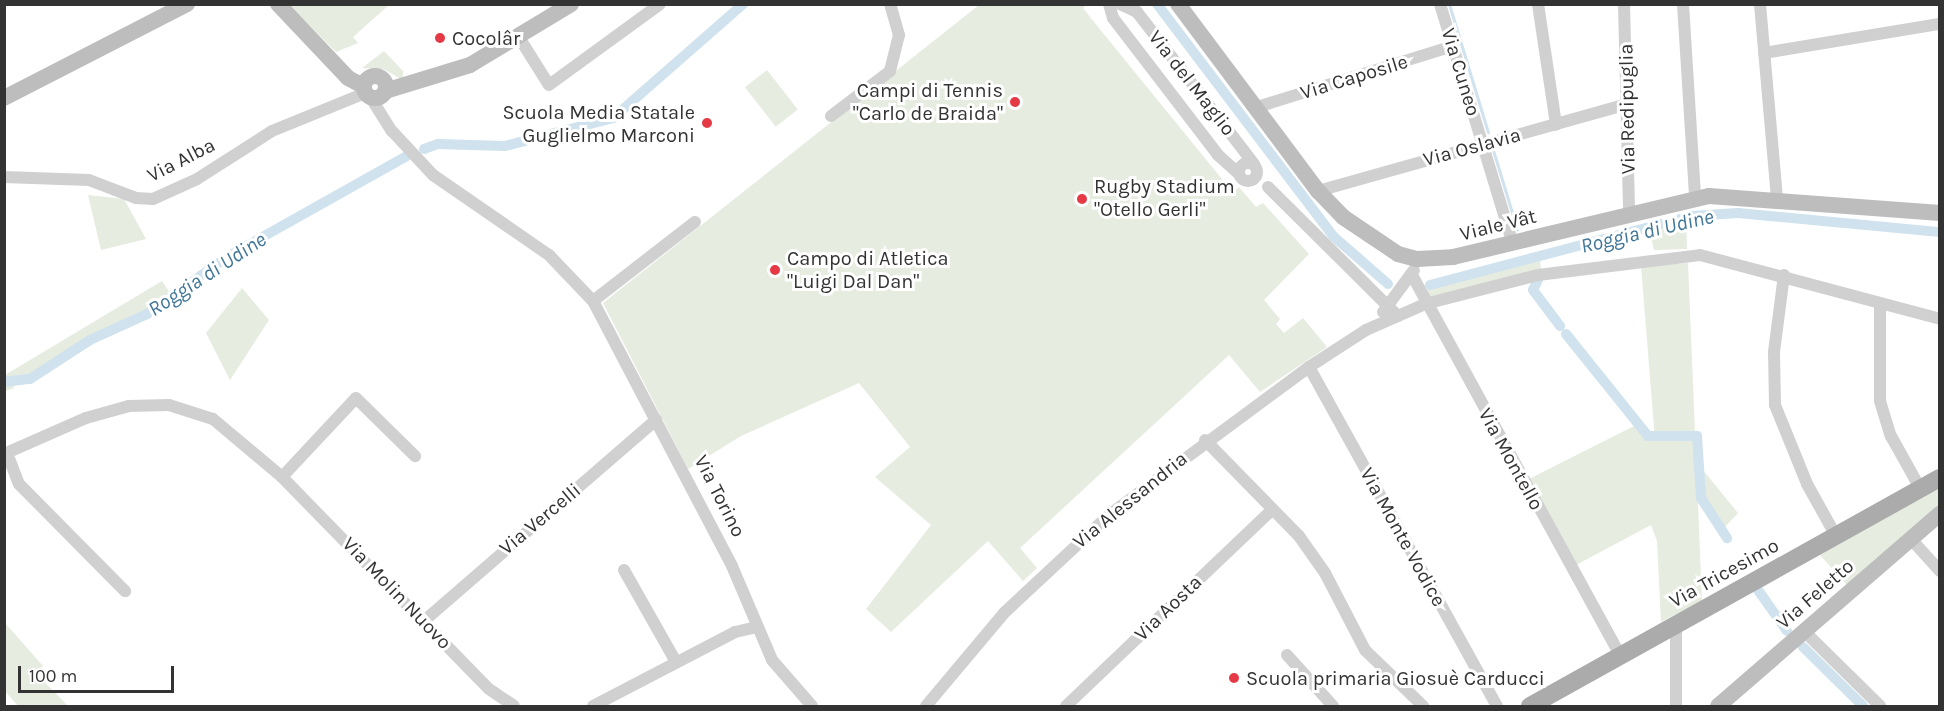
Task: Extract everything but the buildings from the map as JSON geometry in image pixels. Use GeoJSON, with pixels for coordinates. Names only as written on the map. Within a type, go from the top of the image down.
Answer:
{"type":"FeatureCollection","features":[{"type":"Feature","properties":{"kind":"main road"},"geometry":{"type":"LineString","coordinates":[[4,98],[187,4]]}},
{"type":"Feature","properties":{"kind":"main road"},"geometry":{"type":"LineString","coordinates":[[278,4],[343,72],[374,89]]}},
{"type":"Feature","properties":{"kind":"main road","name":"Via Alba"},"geometry":{"type":"LineString","coordinates":[[374,89],[448,75],[520,39],[571,4]]}},
{"type":"Feature","properties":{"kind":"main road","name":"Viale Vât"},"geometry":{"type":"LineString","coordinates":[[1178,4],[1318,191],[1372,240],[1415,267],[1695,197],[1777,198],[1940,213]]}},
{"type":"Feature","properties":{"kind":"main road","name":"Via Tricesimo"},"geometry":{"type":"LineString","coordinates":[[1530,706],[1940,478]]}},
{"type":"Feature","properties":{"kind":"main road","name":"Via Feletto"},"geometry":{"type":"LineString","coordinates":[[1725,704],[1797,637],[1940,514]]}},
{"type":"Feature","properties":{"kind":"street"},"geometry":{"type":"LineString","coordinates":[[520,39],[549,85],[660,4]]}},
{"type":"Feature","properties":{"kind":"street"},"geometry":{"type":"LineString","coordinates":[[831,116],[890,71],[898,35],[890,4]]}},
{"type":"Feature","properties":{"kind":"street","name":"Via del Maglio"},"geometry":{"type":"LineString","coordinates":[[1109,4],[1115,22],[1218,155],[1244,177],[1268,187]]}},
{"type":"Feature","properties":{"kind":"street","name":"Via Cuneo"},"geometry":{"type":"LineString","coordinates":[[1440,4],[1513,244]]}},
{"type":"Feature","properties":{"kind":"street"},"geometry":{"type":"LineString","coordinates":[[1538,4],[1556,125]]}},
{"type":"Feature","properties":{"kind":"street","name":"Via Redipuglia"},"geometry":{"type":"LineString","coordinates":[[1624,4],[1629,214]]}},
{"type":"Feature","properties":{"kind":"street"},"geometry":{"type":"LineString","coordinates":[[1683,4],[1695,197]]}},
{"type":"Feature","properties":{"kind":"street"},"geometry":{"type":"LineString","coordinates":[[1760,4],[1777,198]]}},
{"type":"Feature","properties":{"kind":"street","name":"Via del Maglio"},"geometry":{"type":"LineString","coordinates":[[1115,22],[1118,11],[1123,6],[1137,12],[1268,187],[1398,316]]}},
{"type":"Feature","properties":{"kind":"street"},"geometry":{"type":"LineString","coordinates":[[1764,53],[1940,24]]}},
{"type":"Feature","properties":{"kind":"street","name":"Via Caposile"},"geometry":{"type":"LineString","coordinates":[[1254,108],[1453,46]]}},
{"type":"Feature","properties":{"kind":"street","name":"Via Torino"},"geometry":{"type":"LineString","coordinates":[[374,89],[384,120],[433,175],[549,255],[594,301],[732,566],[776,666],[812,706]]}},
{"type":"Feature","properties":{"kind":"street","name":"Via Alba"},"geometry":{"type":"LineString","coordinates":[[4,177],[89,180],[136,198],[153,199],[197,179],[272,131],[374,89]]}},
{"type":"Feature","properties":{"kind":"street","name":"Via Oslavia"},"geometry":{"type":"LineString","coordinates":[[1318,191],[1482,142],[1556,125],[1627,104]]}},
{"type":"Feature","properties":{"kind":"street"},"geometry":{"type":"LineString","coordinates":[[1244,177],[1242,165],[1255,167]]}},
{"type":"Feature","properties":{"kind":"street"},"geometry":{"type":"LineString","coordinates":[[594,301],[695,222]]}},
{"type":"Feature","properties":{"kind":"street","name":"Via Alessandria"},"geometry":{"type":"LineString","coordinates":[[927,706],[1035,582],[1109,516],[1205,440],[1309,367],[1366,330],[1425,304],[1538,275],[1653,257],[1700,255],[1784,275],[1880,306],[1940,319]]}},
{"type":"Feature","properties":{"kind":"street","name":"Via Alessandria"},"geometry":{"type":"LineString","coordinates":[[1366,330],[1388,307],[1415,267]]}},
{"type":"Feature","properties":{"kind":"street","name":"Via Montello"},"geometry":{"type":"LineString","coordinates":[[1415,267],[1425,304],[1621,656]]}},
{"type":"Feature","properties":{"kind":"street"},"geometry":{"type":"LineString","coordinates":[[1784,275],[1776,319],[1775,405],[1802,474],[1836,536]]}},
{"type":"Feature","properties":{"kind":"street"},"geometry":{"type":"LineString","coordinates":[[1880,306],[1880,401],[1891,436],[1920,488]]}},
{"type":"Feature","properties":{"kind":"street","name":"Via Monte Vodice"},"geometry":{"type":"LineString","coordinates":[[1309,367],[1497,706]]}},
{"type":"Feature","properties":{"kind":"street"},"geometry":{"type":"LineString","coordinates":[[282,477],[356,398],[415,456]]}},
{"type":"Feature","properties":{"kind":"street","name":"Via Molin Nuovo"},"geometry":{"type":"LineString","coordinates":[[125,591],[19,484],[6,454],[109,410],[170,405],[220,423],[282,477],[425,620],[489,688],[514,706]]}},
{"type":"Feature","properties":{"kind":"street","name":"Via Vercelli"},"geometry":{"type":"LineString","coordinates":[[425,620],[656,420]]}},
{"type":"Feature","properties":{"kind":"street"},"geometry":{"type":"LineString","coordinates":[[1205,440],[1271,511],[1299,536],[1326,573],[1365,650],[1423,706]]}},
{"type":"Feature","properties":{"kind":"street","name":"Via Aosta"},"geometry":{"type":"LineString","coordinates":[[1066,706],[1271,511]]}},
{"type":"Feature","properties":{"kind":"street"},"geometry":{"type":"LineString","coordinates":[[1911,538],[1940,571]]}},
{"type":"Feature","properties":{"kind":"street"},"geometry":{"type":"LineString","coordinates":[[624,570],[676,662]]}},
{"type":"Feature","properties":{"kind":"street"},"geometry":{"type":"LineString","coordinates":[[1676,625],[1676,706]]}},
{"type":"Feature","properties":{"kind":"street"},"geometry":{"type":"LineString","coordinates":[[594,706],[735,632],[757,627]]}},
{"type":"Feature","properties":{"kind":"street"},"geometry":{"type":"LineString","coordinates":[[1797,637],[1880,706]]}},
{"type":"Feature","properties":{"kind":"street"},"geometry":{"type":"LineString","coordinates":[[1287,656],[1333,706]]}},
{"type":"Feature","properties":{"kind":"shaded area"},"geometry":{"type":"Polygon","coordinates":[[[289,5],[389,5],[353,37],[358,43],[336,52],[289,5]]]}},
{"type":"Feature","properties":{"kind":"shaded area"},"geometry":{"type":"Polygon","coordinates":[[[979,5],[1087,5],[1083,8],[1230,189],[1233,192],[1239,187],[1256,207],[1263,203],[1309,254],[1264,300],[1280,319],[1276,324],[1284,333],[1303,318],[1327,347],[1260,392],[1229,355],[1020,548],[1037,568],[1023,581],[988,541],[891,632],[866,609],[931,525],[875,477],[910,447],[859,383],[741,436],[688,469],[603,303],[979,5]]]}},
{"type":"Feature","properties":{"kind":"shaded area"},"geometry":{"type":"Polygon","coordinates":[[[384,51],[403,71],[403,80],[383,69],[362,68],[384,51]]]}},
{"type":"Feature","properties":{"kind":"shaded area"},"geometry":{"type":"Polygon","coordinates":[[[767,70],[798,109],[776,127],[745,87],[767,70]]]}},
{"type":"Feature","properties":{"kind":"shaded area"},"geometry":{"type":"Polygon","coordinates":[[[88,195],[124,199],[146,239],[101,250],[88,195]]]}},
{"type":"Feature","properties":{"kind":"shaded area"},"geometry":{"type":"Polygon","coordinates":[[[1686,221],[1687,249],[1654,250],[1649,228],[1686,221]]]}},
{"type":"Feature","properties":{"kind":"shaded area"},"geometry":{"type":"Polygon","coordinates":[[[1540,260],[1541,269],[1430,299],[1427,289],[1540,260]]]}},
{"type":"Feature","properties":{"kind":"shaded area"},"geometry":{"type":"Polygon","coordinates":[[[1688,263],[1702,601],[1661,622],[1657,541],[1651,525],[1576,565],[1529,479],[1636,425],[1648,439],[1655,440],[1641,266],[1688,263]]]}},
{"type":"Feature","properties":{"kind":"shaded area"},"geometry":{"type":"Polygon","coordinates":[[[162,281],[172,296],[86,339],[28,377],[12,380],[14,388],[5,391],[5,375],[162,281]]]}},
{"type":"Feature","properties":{"kind":"shaded area"},"geometry":{"type":"Polygon","coordinates":[[[242,288],[269,320],[230,380],[206,333],[242,288]]]}},
{"type":"Feature","properties":{"kind":"shaded area"},"geometry":{"type":"Polygon","coordinates":[[[1702,469],[1738,513],[1723,529],[1703,497],[1702,469]]]}},
{"type":"Feature","properties":{"kind":"shaded area"},"geometry":{"type":"Polygon","coordinates":[[[1939,486],[1939,508],[1848,586],[1819,554],[1939,486]]]}},
{"type":"Feature","properties":{"kind":"shaded area"},"geometry":{"type":"Polygon","coordinates":[[[5,623],[43,666],[35,672],[68,706],[18,706],[5,691],[5,623]]]}},
{"type":"Feature","properties":{"kind":"waterway","name":"Roggia di Udine"},"geometry":{"type":"LineString","coordinates":[[424,149],[438,144],[505,146],[613,118],[743,4]]}},
{"type":"Feature","properties":{"kind":"waterway","name":"Roggia di Udine"},"geometry":{"type":"LineString","coordinates":[[1157,4],[1333,236],[1388,284]]}},
{"type":"Feature","properties":{"kind":"waterway"},"geometry":{"type":"LineString","coordinates":[[1449,4],[1488,132]]}},
{"type":"Feature","properties":{"kind":"waterway"},"geometry":{"type":"LineString","coordinates":[[1493,150],[1517,229]]}},
{"type":"Feature","properties":{"kind":"waterway","name":"Roggia di Udine"},"geometry":{"type":"LineString","coordinates":[[4,382],[30,379],[90,340],[147,314],[227,257],[407,156]]}},
{"type":"Feature","properties":{"kind":"waterway","name":"Roggia di Udine"},"geometry":{"type":"LineString","coordinates":[[1430,285],[1692,216],[1738,213],[1940,232]]}},
{"type":"Feature","properties":{"kind":"waterway","name":"Roggia di Udine"},"geometry":{"type":"LineString","coordinates":[[1530,254],[1531,258]]}},
{"type":"Feature","properties":{"kind":"waterway"},"geometry":{"type":"LineString","coordinates":[[1538,280],[1533,290],[1560,326]]}},
{"type":"Feature","properties":{"kind":"waterway"},"geometry":{"type":"LineString","coordinates":[[1566,334],[1648,436],[1697,436],[1701,498],[1727,538]]}},
{"type":"Feature","properties":{"kind":"waterway"},"geometry":{"type":"LineString","coordinates":[[1758,590],[1787,631]]}},
{"type":"Feature","properties":{"kind":"waterway"},"geometry":{"type":"LineString","coordinates":[[1803,647],[1863,706]]}},
{"type":"Feature","properties":{"kind":"place","name":"Cocolâr"},"geometry":{"type":"Point","coordinates":[440,38]}},
{"type":"Feature","properties":{"kind":"place","name":"Campi di Tennis \"Carlo de Braida\""},"geometry":{"type":"Point","coordinates":[1015,102]}},
{"type":"Feature","properties":{"kind":"place","name":"Scuola Media Statale Guglielmo Marconi"},"geometry":{"type":"Point","coordinates":[707,123]}},
{"type":"Feature","properties":{"kind":"place","name":"Rugby Stadium \"Otello Gerli\""},"geometry":{"type":"Point","coordinates":[1082,199]}},
{"type":"Feature","properties":{"kind":"place","name":"Campo di Atletica \"Luigi Dal Dan\""},"geometry":{"type":"Point","coordinates":[775,270]}},
{"type":"Feature","properties":{"kind":"place","name":"Scuola primaria Giosuè Carducci"},"geometry":{"type":"Point","coordinates":[1234,678]}}]}
